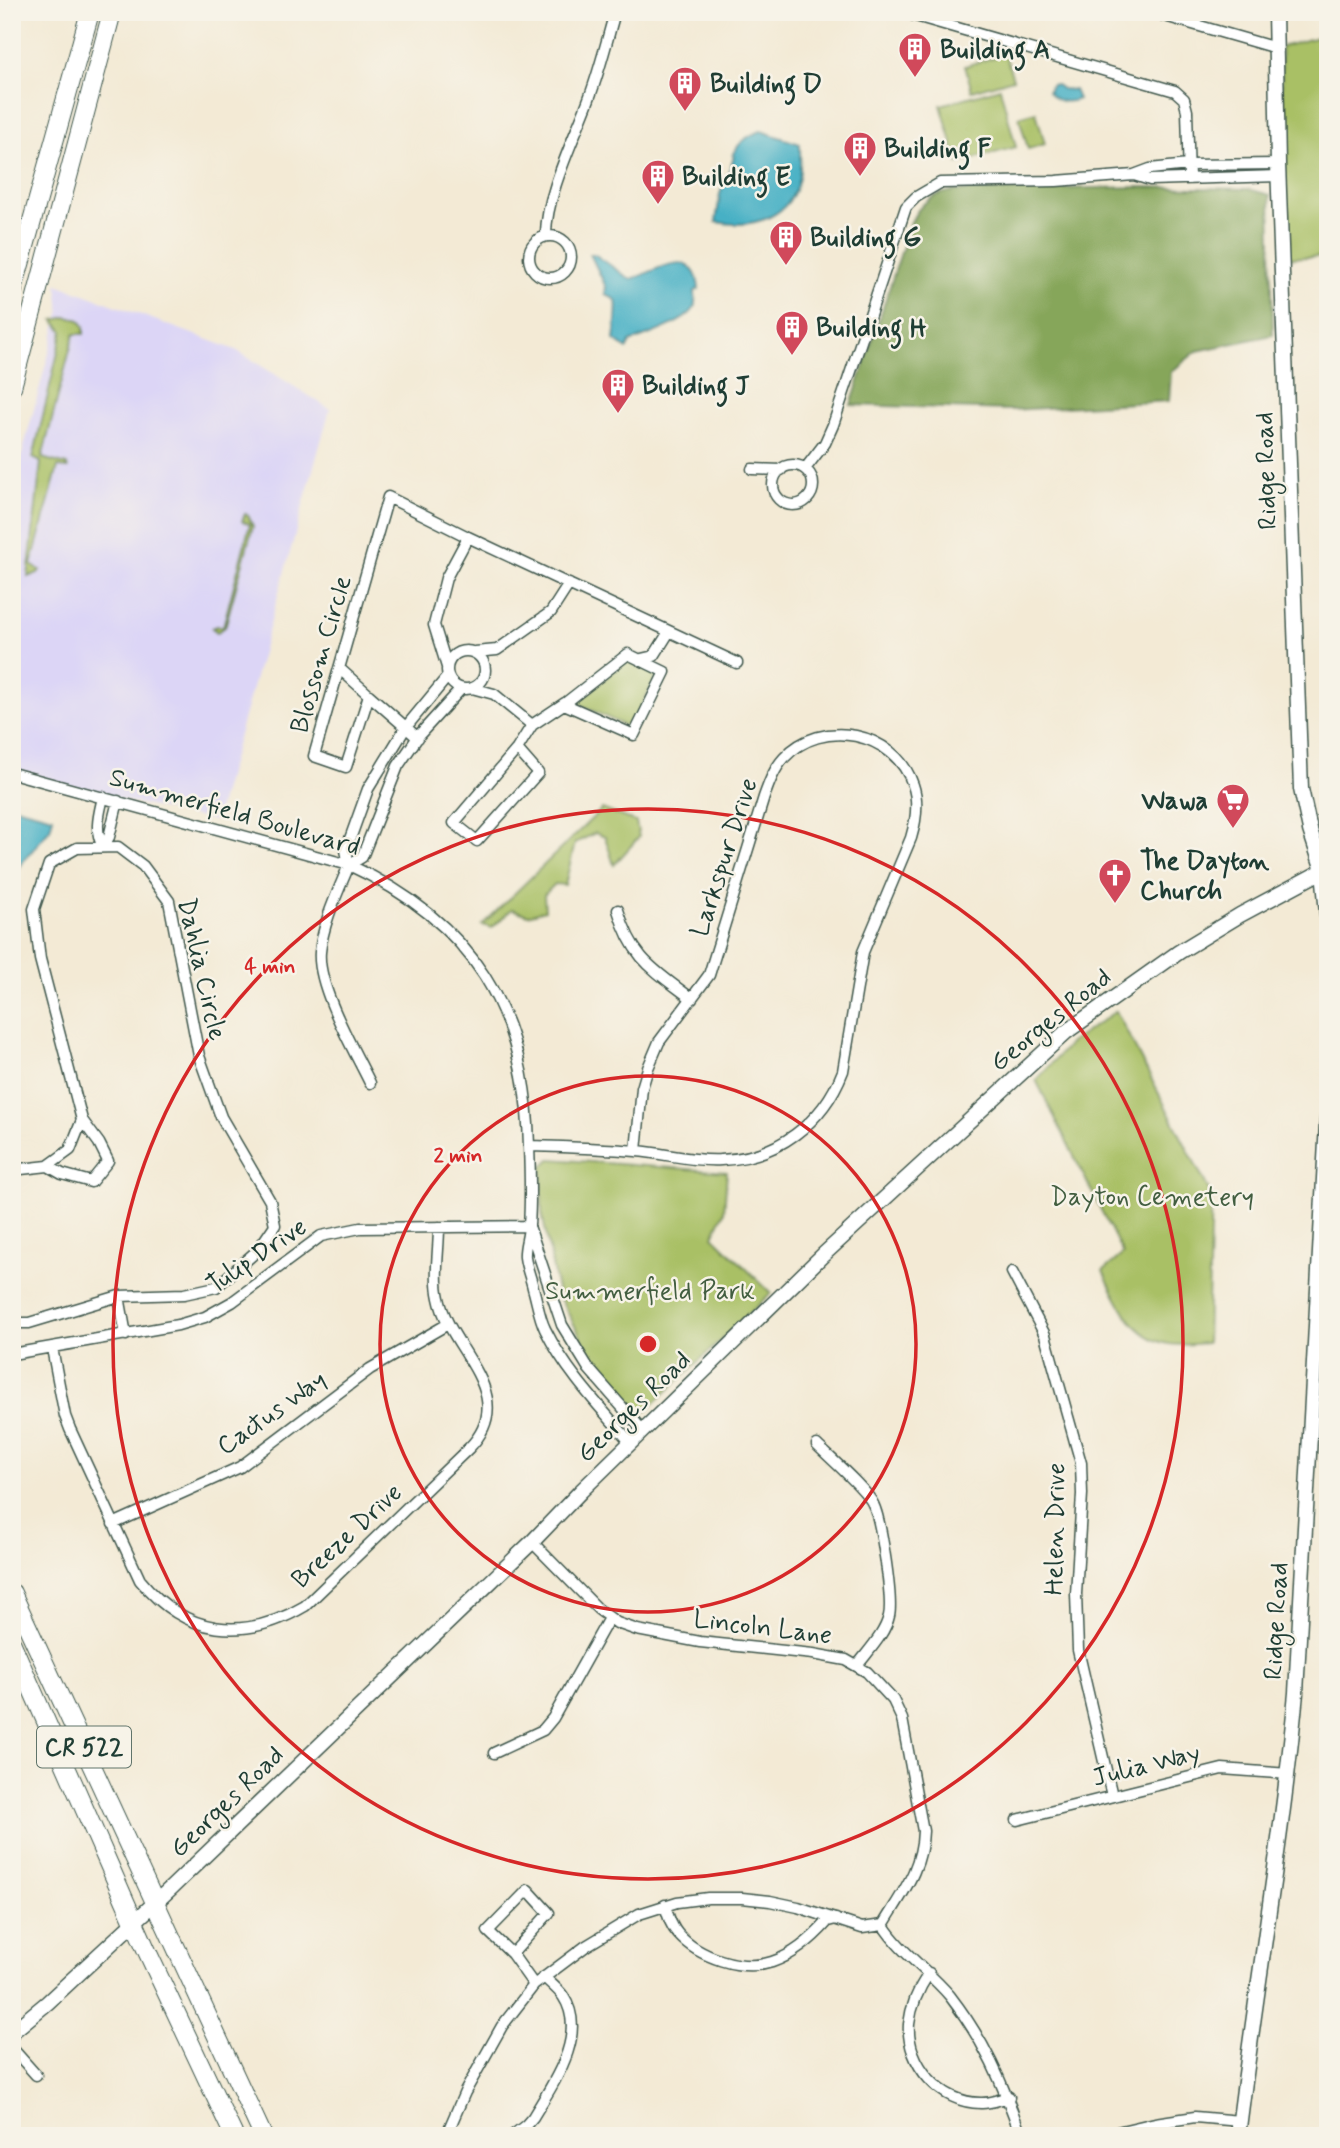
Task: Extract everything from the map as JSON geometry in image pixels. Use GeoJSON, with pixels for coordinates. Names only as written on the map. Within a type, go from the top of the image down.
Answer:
{"type":"FeatureCollection","features":[{"type":"Feature","properties":{"kind":"main road"},"geometry":{"type":"LineString","coordinates":[[12,293],[90,12]]}},
{"type":"Feature","properties":{"kind":"main road"},"geometry":{"type":"LineString","coordinates":[[12,387],[112,12]]}},
{"type":"Feature","properties":{"kind":"main road","name":"CR 522"},"geometry":{"type":"LineString","coordinates":[[12,1593],[263,2136]]}},
{"type":"Feature","properties":{"kind":"main road","name":"CR 522"},"geometry":{"type":"LineString","coordinates":[[12,1644],[135,1922],[234,2136]]}},
{"type":"Feature","properties":{"kind":"street"},"geometry":{"type":"LineString","coordinates":[[546,236],[546,219],[590,95],[615,12]]}},
{"type":"Feature","properties":{"kind":"street"},"geometry":{"type":"LineString","coordinates":[[902,12],[1175,91],[1184,99],[1187,111],[1189,179]]}},
{"type":"Feature","properties":{"kind":"street"},"geometry":{"type":"LineString","coordinates":[[1151,12],[1276,48]]}},
{"type":"Feature","properties":{"kind":"street","name":"Ridge Road"},"geometry":{"type":"LineString","coordinates":[[1275,12],[1278,170],[1301,789],[1310,830],[1326,870],[1328,924]]}},
{"type":"Feature","properties":{"kind":"street"},"geometry":{"type":"LineString","coordinates":[[805,469],[825,443],[833,425],[900,221],[906,207],[916,197],[940,183],[1056,181],[1134,175],[1150,169],[1188,165],[1278,170]]}},
{"type":"Feature","properties":{"kind":"street"},"geometry":{"type":"LineString","coordinates":[[1134,175],[1150,180],[1189,179],[1278,170]]}},
{"type":"Feature","properties":{"kind":"street"},"geometry":{"type":"LineString","coordinates":[[752,469],[781,470],[795,466],[805,469],[812,481],[811,494],[806,500],[795,505],[781,502],[775,494],[773,484],[775,476],[781,470]]}},
{"type":"Feature","properties":{"kind":"street","name":"Blossom Circle"},"geometry":{"type":"LineString","coordinates":[[369,695],[346,767],[314,756],[388,497],[737,663]]}},
{"type":"Feature","properties":{"kind":"street"},"geometry":{"type":"LineString","coordinates":[[468,537],[446,578],[434,625],[451,682],[467,689],[494,694],[532,725]]}},
{"type":"Feature","properties":{"kind":"street"},"geometry":{"type":"LineString","coordinates":[[349,864],[362,857],[398,766],[418,738],[467,689],[481,683],[497,650],[551,612],[569,584]]}},
{"type":"Feature","properties":{"kind":"street"},"geometry":{"type":"LineString","coordinates":[[641,659],[654,656],[669,632]]}},
{"type":"Feature","properties":{"kind":"street"},"geometry":{"type":"LineString","coordinates":[[440,644],[459,652],[497,650]]}},
{"type":"Feature","properties":{"kind":"street"},"geometry":{"type":"LineString","coordinates":[[370,1083],[325,987],[320,969],[324,931],[349,864],[346,850],[368,789],[406,727],[448,671],[453,656],[459,652]]}},
{"type":"Feature","properties":{"kind":"street"},"geometry":{"type":"LineString","coordinates":[[475,652],[481,657],[494,694]]}},
{"type":"Feature","properties":{"kind":"street"},"geometry":{"type":"LineString","coordinates":[[517,749],[538,773],[477,841],[454,823],[517,749],[532,725],[628,654],[665,672],[634,735],[565,703]]}},
{"type":"Feature","properties":{"kind":"street"},"geometry":{"type":"LineString","coordinates":[[340,669],[418,738]]}},
{"type":"Feature","properties":{"kind":"street","name":"Larkspur Drive"},"geometry":{"type":"LineString","coordinates":[[530,1146],[636,1151],[720,1161],[758,1154],[780,1144],[800,1132],[816,1117],[837,1087],[843,1071],[863,952],[916,821],[914,786],[898,760],[868,739],[855,734],[823,735],[800,746],[783,759],[775,771],[764,797],[709,975],[659,1042],[648,1068],[642,1088],[636,1151]]}},
{"type":"Feature","properties":{"kind":"street","name":"Summerfield Boulevard"},"geometry":{"type":"LineString","coordinates":[[12,773],[349,864],[415,901],[440,922],[488,980],[506,1015],[520,1055],[527,1090],[530,1146],[529,1226],[525,1256],[544,1327],[571,1373],[631,1443]]}},
{"type":"Feature","properties":{"kind":"street"},"geometry":{"type":"LineString","coordinates":[[103,797],[97,826],[103,847]]}},
{"type":"Feature","properties":{"kind":"street"},"geometry":{"type":"LineString","coordinates":[[103,847],[109,837],[118,801]]}},
{"type":"Feature","properties":{"kind":"street"},"geometry":{"type":"LineString","coordinates":[[48,1166],[62,1174],[91,1182],[108,1161],[82,1120],[40,959],[34,909],[49,864],[77,848],[103,847]]}},
{"type":"Feature","properties":{"kind":"street","name":"Dahlia Circle"},"geometry":{"type":"LineString","coordinates":[[12,1323],[29,1323],[118,1296],[184,1294],[216,1287],[258,1250],[275,1225],[270,1201],[221,1117],[199,1056],[169,901],[143,866],[118,847],[103,847]]}},
{"type":"Feature","properties":{"kind":"street","name":"Georges Road"},"geometry":{"type":"LineString","coordinates":[[12,2032],[135,1922],[532,1542],[823,1255],[1066,1032],[1180,952],[1326,870]]}},
{"type":"Feature","properties":{"kind":"street"},"geometry":{"type":"LineString","coordinates":[[618,910],[624,930],[643,961],[692,999]]}},
{"type":"Feature","properties":{"kind":"street","name":"Ridge Road"},"geometry":{"type":"LineString","coordinates":[[1239,2128],[1289,1774],[1296,1693],[1328,1105]]}},
{"type":"Feature","properties":{"kind":"street"},"geometry":{"type":"LineString","coordinates":[[12,1170],[48,1166],[69,1150],[82,1120]]}},
{"type":"Feature","properties":{"kind":"street","name":"Summerfield Boulevard"},"geometry":{"type":"LineString","coordinates":[[529,1226],[562,1325],[589,1369],[643,1431]]}},
{"type":"Feature","properties":{"kind":"street","name":"Tulip Drive"},"geometry":{"type":"LineString","coordinates":[[12,1354],[126,1335],[205,1317],[232,1301],[321,1236],[360,1228],[529,1226]]}},
{"type":"Feature","properties":{"kind":"street","name":"Breeze Drive"},"geometry":{"type":"LineString","coordinates":[[52,1348],[65,1416],[140,1580],[155,1598],[175,1614],[206,1626],[228,1629],[256,1626],[276,1620],[306,1606],[479,1438],[488,1413],[485,1389],[448,1324],[439,1298],[439,1227]]}},
{"type":"Feature","properties":{"kind":"street","name":"Helen Drive"},"geometry":{"type":"LineString","coordinates":[[1012,1272],[1045,1335],[1081,1463],[1082,1494],[1076,1594],[1078,1650],[1112,1796]]}},
{"type":"Feature","properties":{"kind":"street"},"geometry":{"type":"LineString","coordinates":[[118,1296],[126,1335]]}},
{"type":"Feature","properties":{"kind":"street","name":"Cactus Way"},"geometry":{"type":"LineString","coordinates":[[113,1524],[240,1466],[370,1369],[448,1324]]}},
{"type":"Feature","properties":{"kind":"street"},"geometry":{"type":"LineString","coordinates":[[817,1445],[873,1502],[877,1516],[891,1598],[890,1615],[858,1665]]}},
{"type":"Feature","properties":{"kind":"street","name":"Lincoln Lane"},"geometry":{"type":"LineString","coordinates":[[532,1542],[609,1618],[637,1630],[700,1642],[846,1660],[867,1672],[893,1700],[902,1720],[923,1831],[918,1867],[883,1925]]}},
{"type":"Feature","properties":{"kind":"street"},"geometry":{"type":"LineString","coordinates":[[494,1753],[543,1730],[553,1718],[609,1618]]}},
{"type":"Feature","properties":{"kind":"street","name":"Julia Way"},"geometry":{"type":"LineString","coordinates":[[1017,1820],[1223,1769],[1289,1774]]}},
{"type":"Feature","properties":{"kind":"street"},"geometry":{"type":"LineString","coordinates":[[512,1954],[549,1913],[528,1890],[488,1931],[512,1954],[534,1985]]}},
{"type":"Feature","properties":{"kind":"street"},"geometry":{"type":"LineString","coordinates":[[446,2136],[465,2092],[502,2026],[534,1985],[614,1928],[639,1914],[665,1905],[708,1898],[761,1900],[798,1907],[862,1928],[883,1925],[894,1942],[929,1973],[949,1996],[977,2034],[1009,2097],[1021,2136]]}},
{"type":"Feature","properties":{"kind":"street"},"geometry":{"type":"LineString","coordinates":[[665,1905],[671,1923],[693,1948],[718,1958],[749,1965],[762,1965],[786,1956],[828,1921],[836,1919]]}},
{"type":"Feature","properties":{"kind":"street"},"geometry":{"type":"LineString","coordinates":[[929,1973],[916,1997],[909,2025],[914,2058],[938,2088],[955,2098],[979,2103],[1009,2097]]}},
{"type":"Feature","properties":{"kind":"street"},"geometry":{"type":"LineString","coordinates":[[512,2136],[533,2117],[566,2058],[571,2031],[567,2005],[563,1996],[544,1977]]}},
{"type":"Feature","properties":{"kind":"street"},"geometry":{"type":"LineString","coordinates":[[12,2049],[36,2075]]}},
{"type":"Feature","properties":{"kind":"street"},"geometry":{"type":"LineString","coordinates":[[1100,2136],[1195,2117],[1239,2128]]}},
{"type":"Feature","properties":{"kind":"shaded area"},"geometry":{"type":"Polygon","coordinates":[[[57,284],[236,350],[330,409],[215,821],[61,786],[12,772],[12,492],[60,311],[57,284]]]}},
{"type":"Feature","properties":{"kind":"green space"},"geometry":{"type":"Polygon","coordinates":[[[1328,34],[1328,256],[1286,258],[1281,47],[1328,34]]]}},
{"type":"Feature","properties":{"kind":"green space"},"geometry":{"type":"Polygon","coordinates":[[[1005,54],[1013,79],[972,91],[965,66],[1005,54]]]}},
{"type":"Feature","properties":{"kind":"green space"},"geometry":{"type":"Polygon","coordinates":[[[1000,88],[1016,147],[958,163],[941,105],[1000,88]]]}},
{"type":"Feature","properties":{"kind":"green space"},"geometry":{"type":"Polygon","coordinates":[[[1036,112],[1045,144],[1028,149],[1019,117],[1036,112]]]}},
{"type":"Feature","properties":{"kind":"green space"},"geometry":{"type":"Polygon","coordinates":[[[1142,187],[1248,189],[1270,195],[1273,335],[1197,351],[1171,372],[1169,401],[1011,410],[851,405],[911,222],[928,200],[955,191],[1142,187]]]}},
{"type":"Feature","properties":{"kind":"green space"},"geometry":{"type":"Polygon","coordinates":[[[67,317],[80,320],[84,334],[74,334],[42,458],[67,465],[68,468],[58,467],[31,565],[40,570],[28,577],[41,462],[33,458],[63,331],[54,320],[67,317]]]}},
{"type":"Feature","properties":{"kind":"green space"},"geometry":{"type":"Polygon","coordinates":[[[245,514],[253,526],[225,627],[217,632],[212,628],[223,627],[250,524],[242,521],[245,514]]]}},
{"type":"Feature","properties":{"kind":"green space"},"geometry":{"type":"Polygon","coordinates":[[[627,659],[657,676],[629,728],[577,703],[627,659]]]}},
{"type":"Feature","properties":{"kind":"green space"},"geometry":{"type":"Polygon","coordinates":[[[602,809],[636,822],[639,837],[614,865],[605,837],[595,833],[575,843],[565,885],[555,884],[544,895],[545,910],[528,915],[512,909],[492,928],[482,925],[602,809]]]}},
{"type":"Feature","properties":{"kind":"green space","name":"Dayton Cemetery"},"geometry":{"type":"Polygon","coordinates":[[[1116,1011],[1211,1194],[1207,1343],[1178,1345],[1156,1340],[1136,1326],[1121,1306],[1103,1271],[1123,1254],[1036,1080],[1070,1043],[1116,1011]]]}},
{"type":"Feature","properties":{"kind":"green space","name":"Summerfield Park"},"geometry":{"type":"Polygon","coordinates":[[[550,1159],[727,1172],[724,1212],[713,1236],[771,1293],[646,1411],[638,1410],[596,1365],[558,1295],[542,1213],[542,1167],[550,1159]]]}},
{"type":"Feature","properties":{"kind":"water"},"geometry":{"type":"Polygon","coordinates":[[[1055,84],[1062,89],[1074,90],[1078,99],[1066,102],[1054,98],[1048,91],[1051,85],[1055,84]]]}},
{"type":"Feature","properties":{"kind":"water"},"geometry":{"type":"Polygon","coordinates":[[[761,131],[800,144],[800,173],[795,191],[779,211],[768,218],[743,224],[716,222],[720,194],[736,150],[746,138],[761,131]]]}},
{"type":"Feature","properties":{"kind":"water"},"geometry":{"type":"Polygon","coordinates":[[[590,254],[594,254],[630,279],[671,264],[689,266],[696,274],[699,289],[695,291],[694,308],[675,323],[630,342],[627,349],[614,340],[616,300],[605,294],[606,287],[590,254]]]}},
{"type":"Feature","properties":{"kind":"water"},"geometry":{"type":"Polygon","coordinates":[[[12,806],[53,817],[50,829],[12,875],[12,806]]]}},
{"type":"Feature","properties":{"kind":"place","name":"Building A"},"geometry":{"type":"Point","coordinates":[915,79]}},
{"type":"Feature","properties":{"kind":"place","name":"Building D"},"geometry":{"type":"Point","coordinates":[685,113]}},
{"type":"Feature","properties":{"kind":"place","name":"Building F"},"geometry":{"type":"Point","coordinates":[860,178]}},
{"type":"Feature","properties":{"kind":"place","name":"Building E"},"geometry":{"type":"Point","coordinates":[658,206]}},
{"type":"Feature","properties":{"kind":"place","name":"Building G"},"geometry":{"type":"Point","coordinates":[786,267]}},
{"type":"Feature","properties":{"kind":"place","name":"Building H"},"geometry":{"type":"Point","coordinates":[792,357]}},
{"type":"Feature","properties":{"kind":"place","name":"Building J"},"geometry":{"type":"Point","coordinates":[618,415]}},
{"type":"Feature","properties":{"kind":"place","name":"Wawa"},"geometry":{"type":"Point","coordinates":[1233,830]}},
{"type":"Feature","properties":{"kind":"place","name":"The Dayton Church"},"geometry":{"type":"Point","coordinates":[1115,905]}}]}
